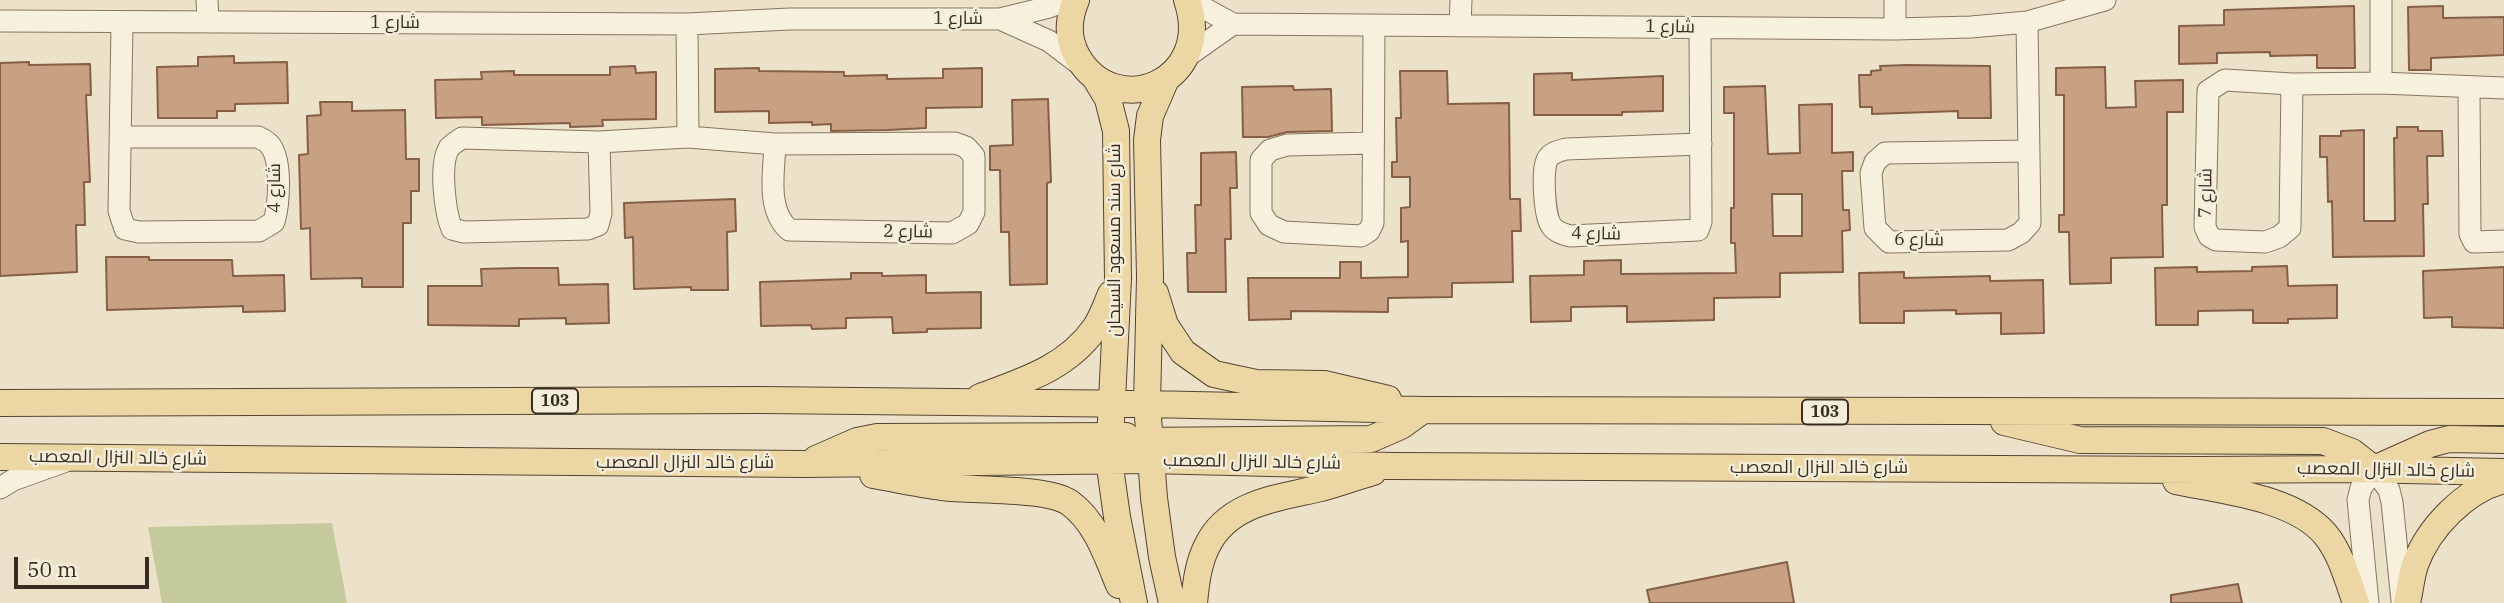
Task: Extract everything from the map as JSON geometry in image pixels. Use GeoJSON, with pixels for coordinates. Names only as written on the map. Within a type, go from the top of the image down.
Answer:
{"type":"FeatureCollection","features":[{"type":"Feature","properties":{"kind":"main road","name":"شارع سند مسعود السيحان"},"geometry":{"type":"LineString","coordinates":[[1076,0],[1069,31],[1073,50],[1108,99],[1116,131],[1118,279],[1110,449],[1117,517],[1135,603]]}},
{"type":"Feature","properties":{"kind":"main road"},"geometry":{"type":"LineString","coordinates":[[1089,72],[1113,87],[1131,90],[1149,87],[1166,79],[1178,69],[1186,57],[1193,38],[1193,17],[1188,0]]}},
{"type":"Feature","properties":{"kind":"main road","name":"شارع سند مسعود السيحان"},"geometry":{"type":"LineString","coordinates":[[1166,79],[1150,116],[1147,140],[1150,277],[1147,404],[1149,450],[1162,557],[1172,603]]}},
{"type":"Feature","properties":{"kind":"main road"},"geometry":{"type":"LineString","coordinates":[[1150,277],[1165,325],[1183,352],[1214,374],[1256,383],[1324,384],[1423,410]]}},
{"type":"Feature","properties":{"kind":"main road"},"geometry":{"type":"LineString","coordinates":[[963,403],[1025,380],[1060,363],[1084,342],[1096,326],[1118,279]]}},
{"type":"Feature","properties":{"kind":"main road","name":"103"},"geometry":{"type":"LineString","coordinates":[[0,403],[773,401],[1147,404],[1423,410],[1972,413],[2501,411]]}},
{"type":"Feature","properties":{"kind":"main road"},"geometry":{"type":"LineString","coordinates":[[1110,449],[1139,428],[1147,404]]}},
{"type":"Feature","properties":{"kind":"main road"},"geometry":{"type":"LineString","coordinates":[[1149,450],[1371,439],[1401,426],[1423,410]]}},
{"type":"Feature","properties":{"kind":"main road"},"geometry":{"type":"LineString","coordinates":[[1972,413],[2080,440],[2323,441],[2352,452],[2374,469],[2430,444],[2449,439],[2504,440]]}},
{"type":"Feature","properties":{"kind":"main road","name":"شارع خالد النزال المعصب"},"geometry":{"type":"LineString","coordinates":[[0,457],[805,464],[1110,449],[1393,466],[2374,469],[2504,472]]}},
{"type":"Feature","properties":{"kind":"main road"},"geometry":{"type":"LineString","coordinates":[[805,464],[943,487],[1048,495],[1068,502],[1088,519],[1106,552],[1126,603]]}},
{"type":"Feature","properties":{"kind":"main road"},"geometry":{"type":"LineString","coordinates":[[1194,603],[1198,570],[1207,545],[1223,523],[1248,506],[1325,487],[1393,466]]}},
{"type":"Feature","properties":{"kind":"main road"},"geometry":{"type":"LineString","coordinates":[[2119,470],[2261,499],[2299,513],[2326,535],[2342,565],[2356,603]]}},
{"type":"Feature","properties":{"kind":"main road"},"geometry":{"type":"LineString","coordinates":[[2405,603],[2416,564],[2435,529],[2462,501],[2504,480]]}},
{"type":"Feature","properties":{"kind":"street","name":"شارع 1"},"geometry":{"type":"LineString","coordinates":[[0,21],[122,23],[207,11],[687,24],[790,10],[1000,19],[1067,0]]}},
{"type":"Feature","properties":{"kind":"street","name":"شارع 1"},"geometry":{"type":"LineString","coordinates":[[1188,0],[1233,24],[1895,29],[2028,22],[2105,0]]}},
{"type":"Feature","properties":{"kind":"street"},"geometry":{"type":"LineString","coordinates":[[1460,26],[1461,0]]}},
{"type":"Feature","properties":{"kind":"street"},"geometry":{"type":"LineString","coordinates":[[1895,0],[1895,29]]}},
{"type":"Feature","properties":{"kind":"street"},"geometry":{"type":"LineString","coordinates":[[2381,0],[2381,83]]}},
{"type":"Feature","properties":{"kind":"street","name":"شارع 1"},"geometry":{"type":"LineString","coordinates":[[1000,19],[1049,41],[1089,72]]}},
{"type":"Feature","properties":{"kind":"street","name":"شارع 6"},"geometry":{"type":"LineString","coordinates":[[2028,22],[2030,222],[2021,233],[2008,240],[1889,242],[1875,228],[1871,173],[1875,162],[1885,153],[2028,151]]}},
{"type":"Feature","properties":{"kind":"street","name":"شارع 4"},"geometry":{"type":"LineString","coordinates":[[121,137],[258,137],[270,144],[278,161],[278,209],[274,222],[259,230],[139,232],[125,229],[119,211],[122,23]]}},
{"type":"Feature","properties":{"kind":"street"},"geometry":{"type":"LineString","coordinates":[[687,24],[688,137]]}},
{"type":"Feature","properties":{"kind":"street"},"geometry":{"type":"LineString","coordinates":[[1186,57],[1233,24]]}},
{"type":"Feature","properties":{"kind":"street"},"geometry":{"type":"LineString","coordinates":[[1373,143],[1287,145],[1270,150],[1261,160],[1261,213],[1269,225],[1284,232],[1361,236],[1369,231],[1373,223],[1374,26]]}},
{"type":"Feature","properties":{"kind":"street","name":"شارع 4"},"geometry":{"type":"LineString","coordinates":[[1700,27],[1701,144],[1701,222],[1698,230],[1570,236],[1558,232],[1550,224],[1545,197],[1546,161],[1552,153],[1566,149],[1701,144]]}},
{"type":"Feature","properties":{"kind":"street","name":"شارع 7"},"geometry":{"type":"LineString","coordinates":[[2292,84],[2290,228],[2265,243],[2216,240],[2209,236],[2205,228],[2208,91],[2225,80],[2504,88]]}},
{"type":"Feature","properties":{"kind":"street"},"geometry":{"type":"LineString","coordinates":[[2469,88],[2470,234],[2474,242],[2504,241]]}},
{"type":"Feature","properties":{"kind":"street","name":"شارع 2"},"geometry":{"type":"LineString","coordinates":[[600,142],[601,213],[598,225],[589,229],[464,232],[452,229],[447,218],[444,162],[450,146],[462,138],[600,142],[688,137],[775,145],[954,143],[965,147],[974,156],[974,212],[968,224],[953,233],[789,230],[781,222],[774,205],[775,145]]}},
{"type":"Feature","properties":{"kind":"street"},"geometry":{"type":"LineString","coordinates":[[0,488],[13,480],[76,458]]}},
{"type":"Feature","properties":{"kind":"street"},"geometry":{"type":"LineString","coordinates":[[2368,603],[2357,500],[2361,488],[2374,469],[2389,490],[2392,502],[2405,603]]}},
{"type":"Feature","properties":{"kind":"green space"},"geometry":{"type":"Polygon","coordinates":[[[332,523],[347,603],[162,603],[148,527],[332,523]]]}},
{"type":"Feature","properties":{"kind":"building"},"geometry":{"type":"Polygon","coordinates":[[[2354,6],[2355,68],[2317,68],[2317,55],[2270,56],[2270,52],[2217,53],[2217,63],[2179,64],[2179,26],[2224,25],[2224,10],[2354,6]]]}},
{"type":"Feature","properties":{"kind":"building"},"geometry":{"type":"Polygon","coordinates":[[[2443,6],[2443,18],[2504,17],[2504,55],[2431,58],[2431,70],[2409,70],[2408,7],[2443,6]]]}},
{"type":"Feature","properties":{"kind":"building"},"geometry":{"type":"Polygon","coordinates":[[[234,56],[234,63],[287,62],[288,103],[235,104],[235,111],[217,111],[217,118],[158,118],[157,67],[198,66],[198,57],[234,56]]]}},
{"type":"Feature","properties":{"kind":"building"},"geometry":{"type":"Polygon","coordinates":[[[29,62],[29,65],[90,64],[91,95],[86,95],[90,182],[84,182],[85,225],[76,225],[77,272],[0,276],[0,63],[29,62]]]}},
{"type":"Feature","properties":{"kind":"building"},"geometry":{"type":"Polygon","coordinates":[[[635,66],[636,73],[656,72],[656,119],[602,120],[603,126],[570,127],[570,123],[482,125],[482,117],[436,118],[435,80],[482,79],[481,72],[514,71],[514,75],[610,75],[610,67],[635,66]]]}},
{"type":"Feature","properties":{"kind":"building"},"geometry":{"type":"Polygon","coordinates":[[[1880,66],[1990,66],[1991,118],[1958,118],[1958,111],[1872,114],[1872,107],[1860,107],[1859,75],[1871,75],[1871,71],[1881,70],[1880,66]]]}},
{"type":"Feature","properties":{"kind":"building"},"geometry":{"type":"Polygon","coordinates":[[[2105,67],[2106,108],[2136,107],[2135,81],[2183,80],[2183,112],[2167,112],[2167,205],[2162,205],[2163,257],[2111,258],[2111,283],[2070,284],[2069,232],[2059,232],[2059,215],[2064,215],[2064,95],[2056,95],[2056,68],[2105,67]]]}},
{"type":"Feature","properties":{"kind":"building"},"geometry":{"type":"Polygon","coordinates":[[[759,68],[759,71],[844,72],[844,76],[887,75],[887,79],[943,78],[943,69],[982,68],[982,107],[926,108],[926,128],[888,130],[831,131],[831,124],[769,123],[769,111],[715,112],[715,69],[759,68]]]}},
{"type":"Feature","properties":{"kind":"building"},"geometry":{"type":"Polygon","coordinates":[[[1400,71],[1447,71],[1448,104],[1509,103],[1510,199],[1520,199],[1521,231],[1512,231],[1513,282],[1452,283],[1452,297],[1388,298],[1388,312],[1291,311],[1291,319],[1249,320],[1248,278],[1340,278],[1340,262],[1361,262],[1361,278],[1408,277],[1408,241],[1401,242],[1401,208],[1410,207],[1410,177],[1392,177],[1392,162],[1397,162],[1396,118],[1401,118],[1400,71]]]}},
{"type":"Feature","properties":{"kind":"building"},"geometry":{"type":"Polygon","coordinates":[[[1572,73],[1572,80],[1663,76],[1663,111],[1622,112],[1622,115],[1534,115],[1534,74],[1572,73]]]}},
{"type":"Feature","properties":{"kind":"building"},"geometry":{"type":"Polygon","coordinates":[[[1293,86],[1294,90],[1331,89],[1332,131],[1243,137],[1242,87],[1293,86]]]}},
{"type":"Feature","properties":{"kind":"building"},"geometry":{"type":"Polygon","coordinates":[[[1765,86],[1768,154],[1800,153],[1799,105],[1832,104],[1832,153],[1853,152],[1853,171],[1842,171],[1843,210],[1849,210],[1850,230],[1842,231],[1843,272],[1780,273],[1780,297],[1714,298],[1714,320],[1627,322],[1627,306],[1571,307],[1571,321],[1531,322],[1530,276],[1584,275],[1584,261],[1621,260],[1621,274],[1736,273],[1735,243],[1731,243],[1731,208],[1734,208],[1734,113],[1724,113],[1724,87],[1765,86]],[[1772,194],[1773,236],[1802,236],[1802,194],[1772,194]]]}},
{"type":"Feature","properties":{"kind":"building"},"geometry":{"type":"Polygon","coordinates":[[[1048,99],[1051,182],[1047,183],[1047,284],[1010,285],[1009,232],[1001,232],[1000,170],[990,170],[990,146],[1013,145],[1012,100],[1048,99]]]}},
{"type":"Feature","properties":{"kind":"building"},"geometry":{"type":"Polygon","coordinates":[[[320,102],[352,102],[352,111],[405,110],[406,159],[419,159],[419,191],[411,191],[411,223],[403,223],[403,287],[362,287],[362,278],[311,279],[310,228],[301,229],[299,155],[308,154],[307,116],[321,115],[320,102]]]}},
{"type":"Feature","properties":{"kind":"building"},"geometry":{"type":"Polygon","coordinates":[[[2397,127],[2418,127],[2418,131],[2442,131],[2443,156],[2427,156],[2428,204],[2423,204],[2424,256],[2333,257],[2332,201],[2328,202],[2327,157],[2320,157],[2320,136],[2341,136],[2341,131],[2364,130],[2364,221],[2395,221],[2394,138],[2397,138],[2397,127]]]}},
{"type":"Feature","properties":{"kind":"building"},"geometry":{"type":"Polygon","coordinates":[[[1236,152],[1237,188],[1230,188],[1231,239],[1225,239],[1226,292],[1188,292],[1187,253],[1196,253],[1195,205],[1201,205],[1201,153],[1236,152]]]}},
{"type":"Feature","properties":{"kind":"building"},"geometry":{"type":"Polygon","coordinates":[[[735,199],[736,231],[727,232],[728,290],[691,290],[691,287],[634,289],[633,237],[625,238],[624,203],[735,199]]]}},
{"type":"Feature","properties":{"kind":"building"},"geometry":{"type":"Polygon","coordinates":[[[106,257],[232,260],[233,276],[284,275],[285,311],[243,312],[243,306],[107,310],[106,257]]]}},
{"type":"Feature","properties":{"kind":"building"},"geometry":{"type":"Polygon","coordinates":[[[2287,266],[2288,286],[2337,285],[2337,318],[2253,323],[2253,310],[2198,311],[2198,325],[2156,325],[2155,268],[2197,267],[2197,272],[2252,271],[2252,267],[2287,266]]]}},
{"type":"Feature","properties":{"kind":"building"},"geometry":{"type":"Polygon","coordinates":[[[2504,267],[2504,328],[2452,327],[2452,317],[2424,318],[2423,271],[2504,267]]]}},
{"type":"Feature","properties":{"kind":"building"},"geometry":{"type":"Polygon","coordinates":[[[558,268],[559,285],[608,284],[609,323],[566,324],[566,318],[519,319],[519,326],[428,325],[428,286],[482,286],[481,269],[558,268]]]}},
{"type":"Feature","properties":{"kind":"building"},"geometry":{"type":"Polygon","coordinates":[[[1904,272],[1904,278],[1990,276],[1990,281],[2043,280],[2044,333],[2001,334],[2001,313],[1956,314],[1956,310],[1904,311],[1904,323],[1860,323],[1859,273],[1904,272]]]}},
{"type":"Feature","properties":{"kind":"building"},"geometry":{"type":"Polygon","coordinates":[[[851,273],[882,273],[882,276],[926,275],[926,293],[981,292],[981,328],[893,333],[892,317],[846,318],[846,328],[812,329],[811,325],[761,326],[760,282],[851,279],[851,273]]]}},
{"type":"Feature","properties":{"kind":"building"},"geometry":{"type":"Polygon","coordinates":[[[1787,562],[1794,603],[1650,603],[1647,590],[1787,562]]]}},
{"type":"Feature","properties":{"kind":"building"},"geometry":{"type":"Polygon","coordinates":[[[2238,584],[2242,603],[2171,603],[2171,595],[2238,584]]]}}]}
